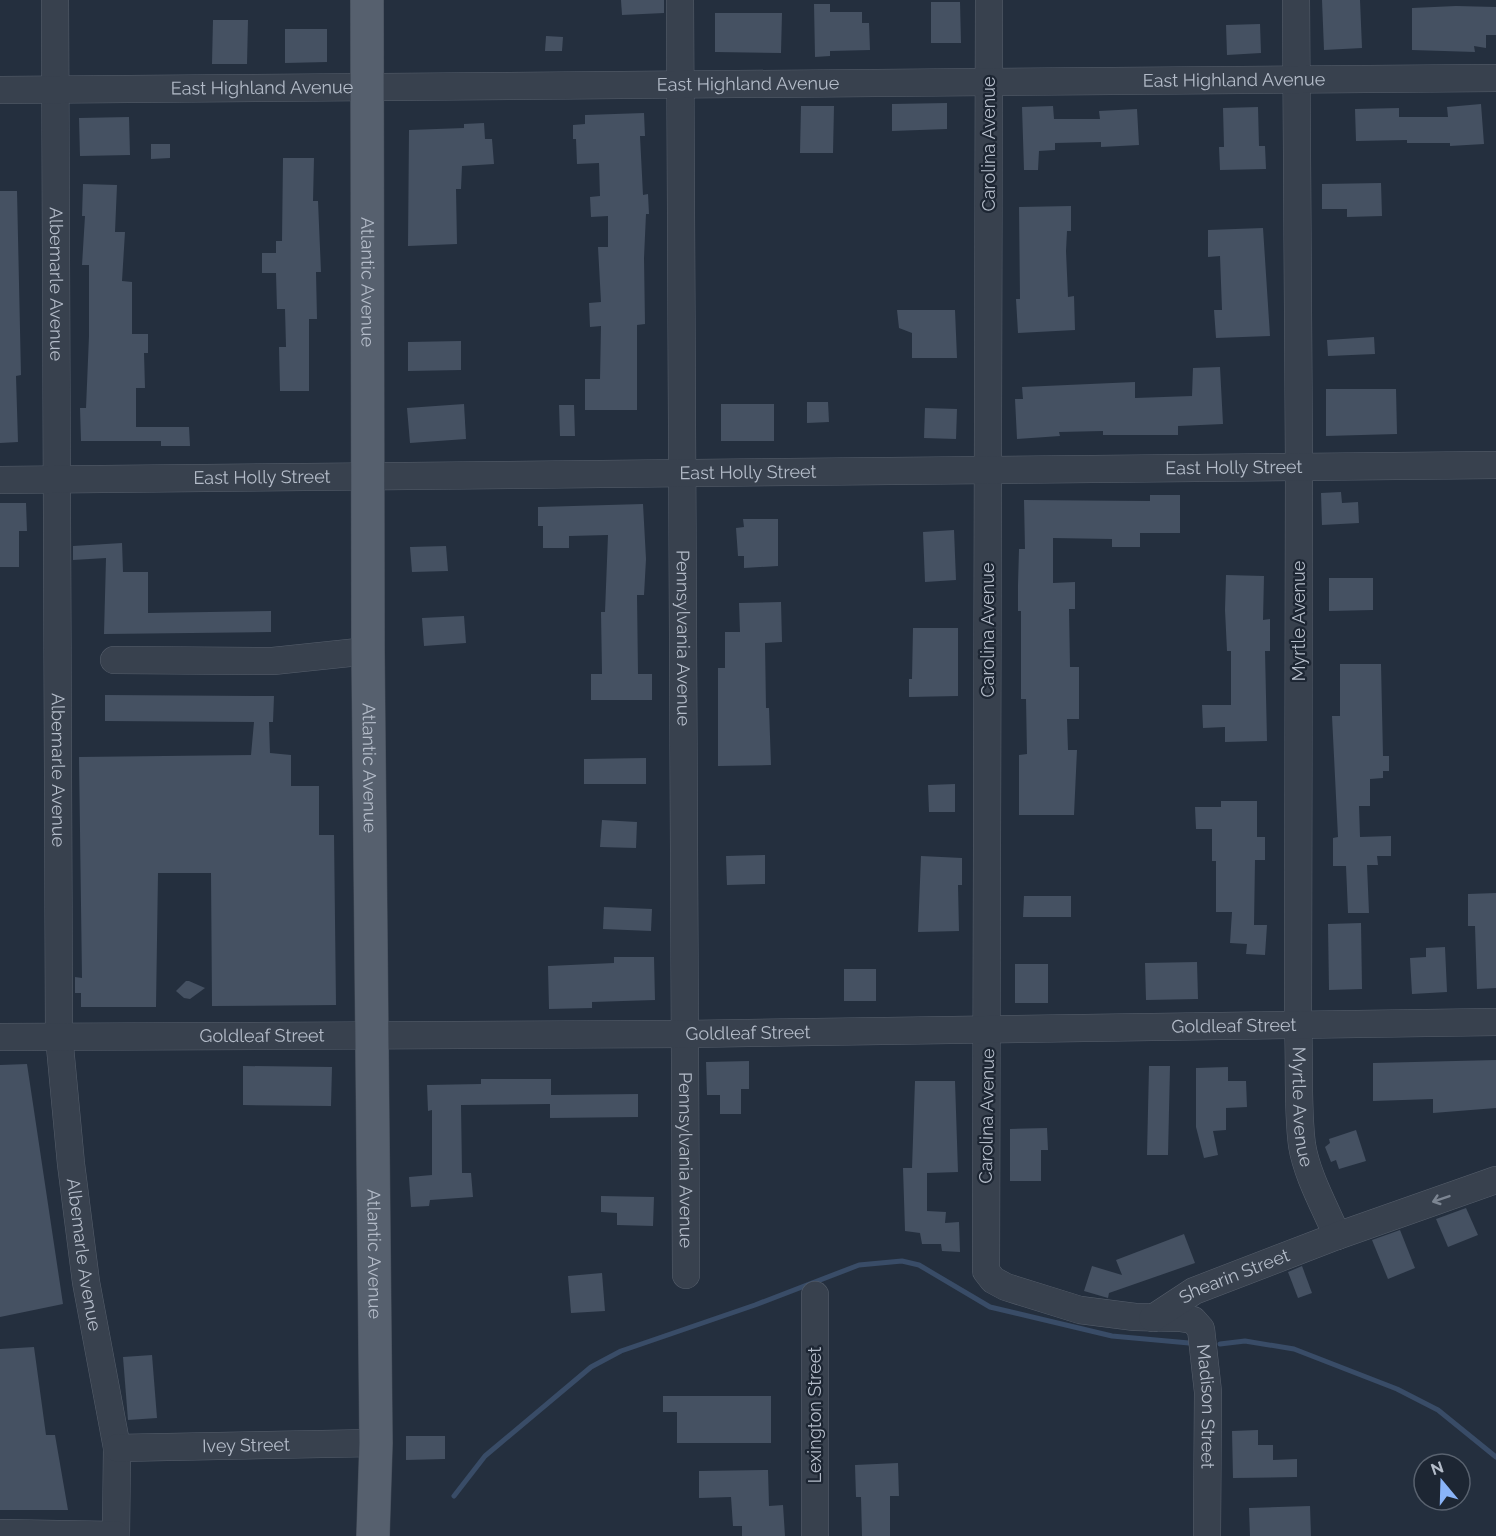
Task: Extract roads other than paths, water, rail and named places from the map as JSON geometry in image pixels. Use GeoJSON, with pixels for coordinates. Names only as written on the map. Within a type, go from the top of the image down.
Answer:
{"type":"FeatureCollection","features":[{"type":"Feature","properties":{"kind":"main road","name":"Atlantic Avenue"},"geometry":{"type":"LineString","coordinates":[[367,0],[368,651],[376,1443],[373,1536]]}},
{"type":"Feature","properties":{"kind":"street","name":"Albemarle Avenue"},"geometry":{"type":"LineString","coordinates":[[55,0],[59,1036],[71,1164],[86,1282],[117,1448],[116,1535]]}},
{"type":"Feature","properties":{"kind":"street","name":"Pennsylvania Avenue"},"geometry":{"type":"LineString","coordinates":[[680,0],[686,1275]]}},
{"type":"Feature","properties":{"kind":"street","name":"Carolina Avenue"},"geometry":{"type":"LineString","coordinates":[[988,0],[986,1271],[993,1280],[1034,1297],[1080,1310],[1153,1318]]}},
{"type":"Feature","properties":{"kind":"street","name":"Myrtle Avenue"},"geometry":{"type":"LineString","coordinates":[[1296,0],[1299,466],[1298,1025],[1303,1146],[1312,1178],[1337,1236]]}},
{"type":"Feature","properties":{"kind":"street","name":"East Highland Avenue"},"geometry":{"type":"LineString","coordinates":[[0,90],[1496,78]]}},
{"type":"Feature","properties":{"kind":"street","name":"East Holly Street"},"geometry":{"type":"LineString","coordinates":[[0,480],[1496,465]]}},
{"type":"Feature","properties":{"kind":"street"},"geometry":{"type":"LineString","coordinates":[[114,660],[273,661],[368,651]]}},
{"type":"Feature","properties":{"kind":"street","name":"Goldleaf Street"},"geometry":{"type":"LineString","coordinates":[[0,1037],[988,1031],[1496,1022]]}},
{"type":"Feature","properties":{"kind":"street","name":"Shearin Street"},"geometry":{"type":"LineString","coordinates":[[1153,1318],[1194,1291],[1337,1236],[1496,1180]]}},
{"type":"Feature","properties":{"kind":"street","name":"Lexington Street"},"geometry":{"type":"LineString","coordinates":[[815,1295],[815,1536]]}},
{"type":"Feature","properties":{"kind":"street","name":"Madison Street"},"geometry":{"type":"LineString","coordinates":[[1153,1318],[1193,1320],[1202,1329],[1208,1392],[1207,1536]]}},
{"type":"Feature","properties":{"kind":"street","name":"Ivey Street"},"geometry":{"type":"LineString","coordinates":[[117,1448],[376,1443]]}},
{"type":"Feature","properties":{"kind":"street"},"geometry":{"type":"LineString","coordinates":[[0,1533],[116,1535]]}},
{"type":"Feature","properties":{"kind":"waterway"},"geometry":{"type":"LineString","coordinates":[[454,1496],[485,1456],[591,1367],[621,1351],[755,1305],[859,1265],[902,1261],[919,1265],[990,1307],[1112,1336],[1189,1343]]}},
{"type":"Feature","properties":{"kind":"waterway"},"geometry":{"type":"LineString","coordinates":[[1220,1344],[1245,1341],[1294,1349],[1397,1389],[1438,1410],[1496,1457]]}}]}
